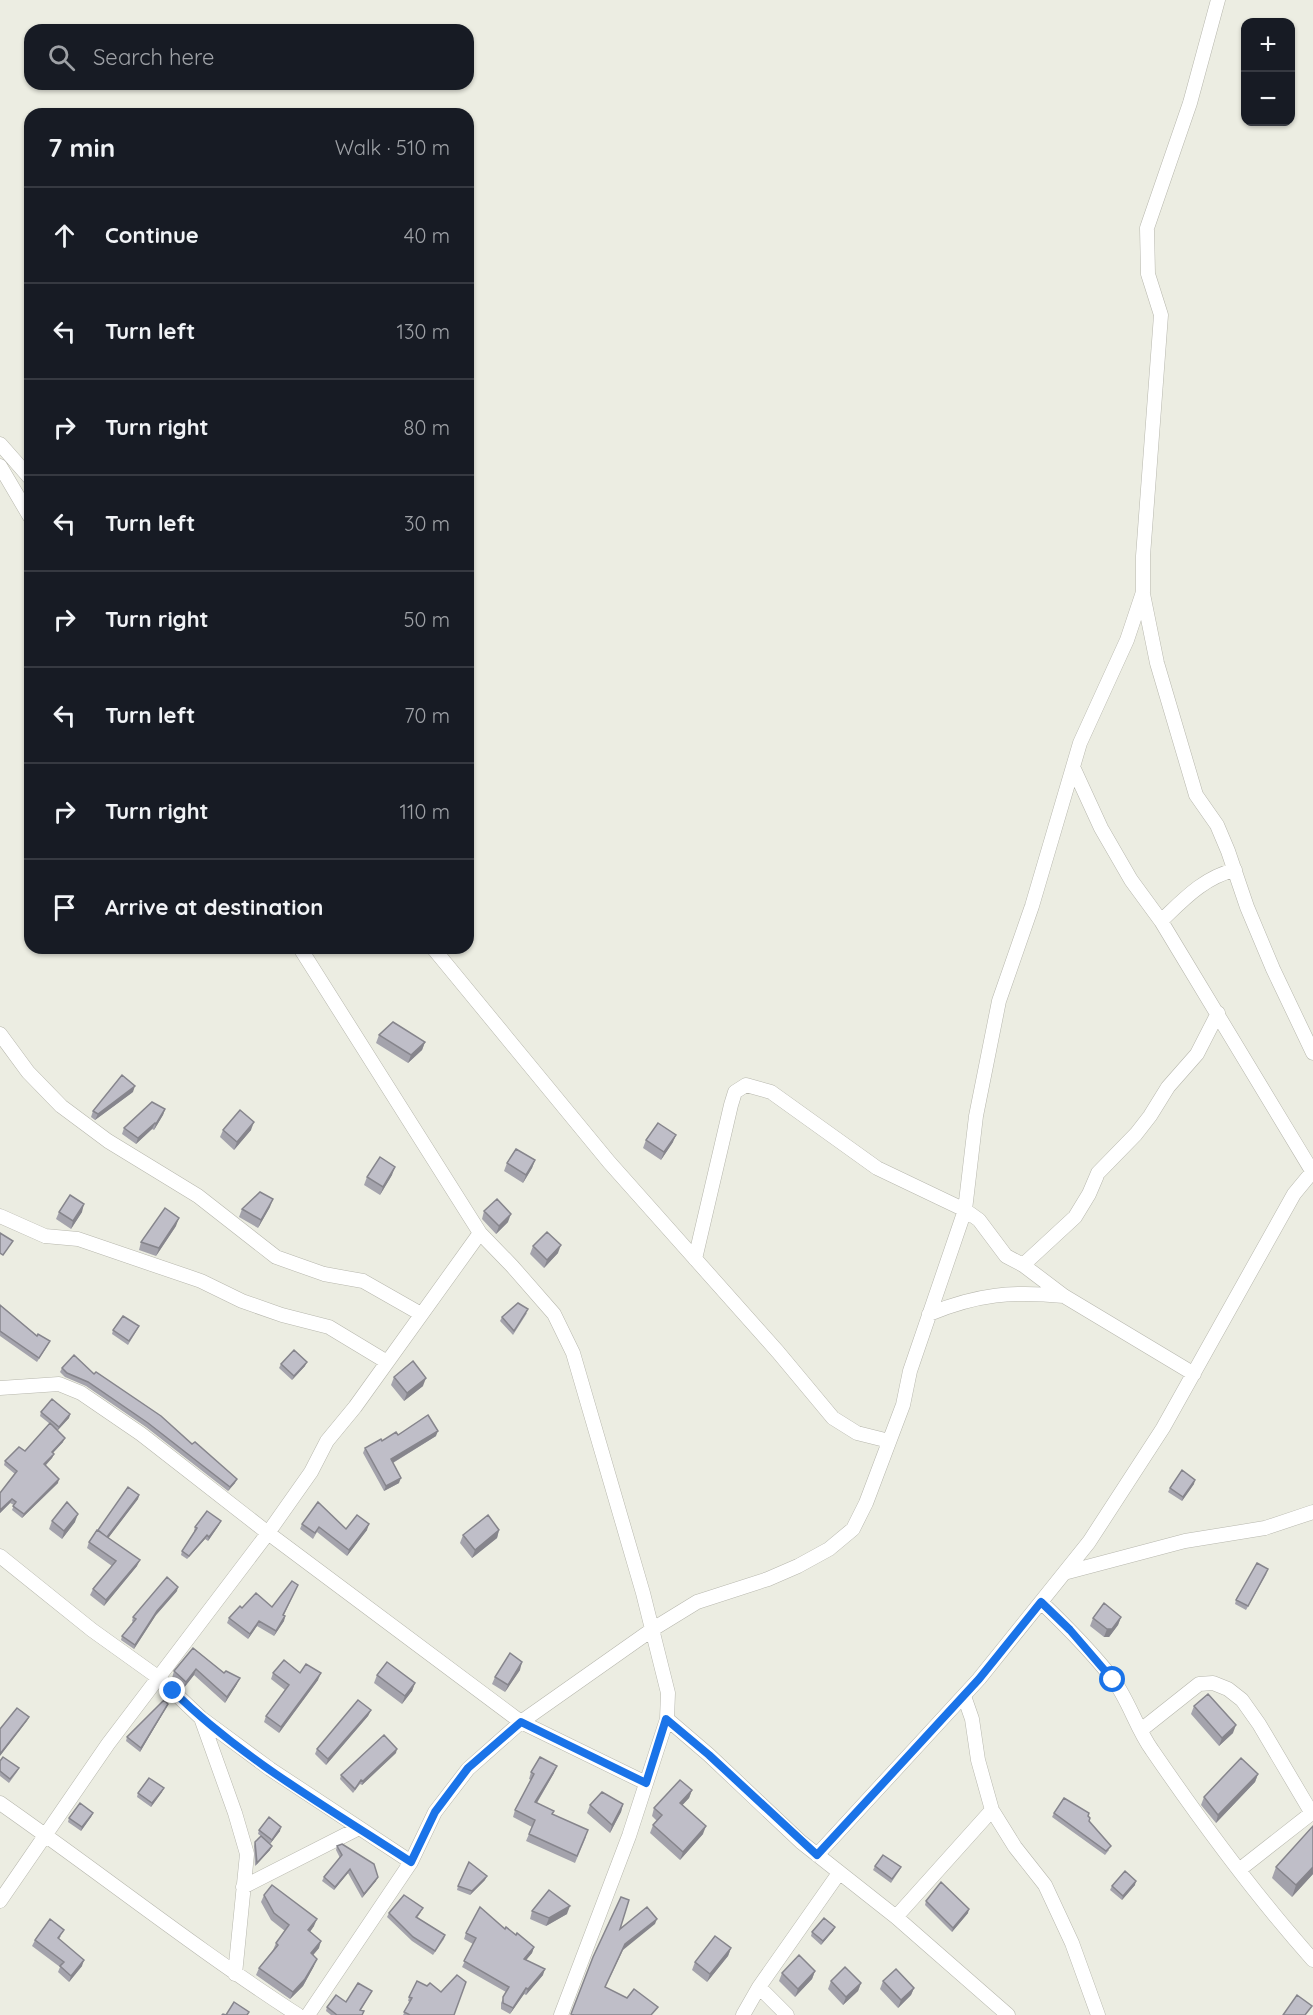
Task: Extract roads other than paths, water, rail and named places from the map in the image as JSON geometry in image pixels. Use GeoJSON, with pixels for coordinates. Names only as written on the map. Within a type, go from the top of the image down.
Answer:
{"type":"FeatureCollection","features":[{"type":"Feature","properties":{"kind":"street"},"geometry":{"type":"LineString","coordinates":[[1218,0],[1190,103],[1147,228],[1148,274],[1161,315],[1143,556],[1143,592],[1156,663],[1196,795],[1217,825],[1273,969],[1313,1053]]}},
{"type":"Feature","properties":{"kind":"street"},"geometry":{"type":"LineString","coordinates":[[0,444],[24,471]]}},
{"type":"Feature","properties":{"kind":"street"},"geometry":{"type":"LineString","coordinates":[[0,466],[24,507]]}},
{"type":"Feature","properties":{"kind":"street"},"geometry":{"type":"LineString","coordinates":[[308,2015],[411,1862],[435,1812],[468,1768],[521,1722],[653,1629],[697,1602],[768,1579],[798,1566],[830,1549],[853,1529],[866,1503],[903,1405],[910,1371],[965,1210],[976,1116],[999,1001],[1032,906],[1080,743],[1126,640],[1143,592]]}},
{"type":"Feature","properties":{"kind":"street"},"geometry":{"type":"LineString","coordinates":[[817,1855],[964,1696],[1089,1542],[1163,1428],[1294,1194],[1313,1171],[1161,921],[1131,880],[1101,828],[1073,766]]}},
{"type":"Feature","properties":{"kind":"street"},"geometry":{"type":"LineString","coordinates":[[1161,921],[1193,890],[1224,872],[1235,870]]}},
{"type":"Feature","properties":{"kind":"street"},"geometry":{"type":"LineString","coordinates":[[304,954],[480,1233],[554,1314],[573,1353],[653,1629],[668,1693],[666,1719],[625,1847],[561,2015]]}},
{"type":"Feature","properties":{"kind":"street"},"geometry":{"type":"LineString","coordinates":[[438,954],[609,1162],[778,1352],[833,1418],[857,1433],[890,1441]]}},
{"type":"Feature","properties":{"kind":"street"},"geometry":{"type":"LineString","coordinates":[[1023,1265],[1075,1217],[1098,1173],[1136,1134],[1167,1087],[1197,1054],[1218,1014]]}},
{"type":"Feature","properties":{"kind":"street"},"geometry":{"type":"LineString","coordinates":[[0,1034],[28,1072],[61,1107],[108,1141],[198,1196],[276,1257],[324,1274],[363,1281],[422,1314]]}},
{"type":"Feature","properties":{"kind":"street"},"geometry":{"type":"LineString","coordinates":[[695,1260],[731,1105],[735,1092],[746,1085],[771,1092],[877,1168],[965,1210],[979,1220],[1006,1256],[1023,1265],[1064,1296],[1194,1374]]}},
{"type":"Feature","properties":{"kind":"street"},"geometry":{"type":"LineString","coordinates":[[0,1216],[45,1236],[78,1239],[201,1281],[242,1301],[329,1328],[387,1362]]}},
{"type":"Feature","properties":{"kind":"street"},"geometry":{"type":"LineString","coordinates":[[0,1901],[108,1744],[268,1533],[311,1472],[327,1441],[355,1407],[480,1233]]}},
{"type":"Feature","properties":{"kind":"street"},"geometry":{"type":"LineString","coordinates":[[929,1314],[957,1302],[994,1295],[1026,1292],[1064,1296]]}},
{"type":"Feature","properties":{"kind":"street"},"geometry":{"type":"LineString","coordinates":[[0,1388],[59,1384],[81,1394],[141,1434],[268,1533],[521,1722],[646,1783]]}},
{"type":"Feature","properties":{"kind":"street"},"geometry":{"type":"LineString","coordinates":[[1064,1573],[1185,1541],[1265,1528],[1313,1512]]}},
{"type":"Feature","properties":{"kind":"street"},"geometry":{"type":"LineString","coordinates":[[0,1556],[92,1630],[159,1678],[201,1718],[270,1769],[411,1862]]}},
{"type":"Feature","properties":{"kind":"street"},"geometry":{"type":"LineString","coordinates":[[1041,1602],[1070,1630],[1113,1680],[1146,1742],[1169,1776],[1273,1915],[1313,1960]]}},
{"type":"Feature","properties":{"kind":"street"},"geometry":{"type":"LineString","coordinates":[[1141,1730],[1199,1684],[1213,1683],[1228,1689],[1242,1700],[1259,1724],[1312,1812],[1239,1870]]}},
{"type":"Feature","properties":{"kind":"street"},"geometry":{"type":"LineString","coordinates":[[964,1696],[972,1719],[978,1760],[992,1810],[1015,1847],[1045,1885],[1072,1942],[1098,2015]]}},
{"type":"Feature","properties":{"kind":"street"},"geometry":{"type":"LineString","coordinates":[[201,1718],[246,1849],[235,1974]]}},
{"type":"Feature","properties":{"kind":"street"},"geometry":{"type":"LineString","coordinates":[[666,1719],[709,1755],[817,1855],[896,1917],[1008,2015]]}},
{"type":"Feature","properties":{"kind":"street"},"geometry":{"type":"LineString","coordinates":[[0,1803],[235,1974],[298,2015]]}},
{"type":"Feature","properties":{"kind":"street"},"geometry":{"type":"LineString","coordinates":[[896,1917],[992,1810]]}},
{"type":"Feature","properties":{"kind":"street"},"geometry":{"type":"LineString","coordinates":[[243,1887],[359,1828]]}},
{"type":"Feature","properties":{"kind":"street"},"geometry":{"type":"LineString","coordinates":[[743,2015],[759,1988],[839,1873]]}},
{"type":"Feature","properties":{"kind":"street"},"geometry":{"type":"LineString","coordinates":[[759,1988],[787,2015]]}}]}
